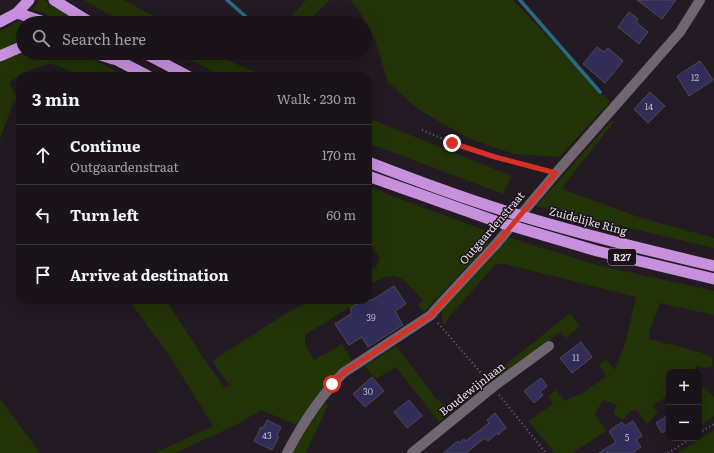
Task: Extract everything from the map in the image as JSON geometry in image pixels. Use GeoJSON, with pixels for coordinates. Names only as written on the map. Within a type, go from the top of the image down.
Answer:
{"type":"FeatureCollection","features":[{"type":"Feature","properties":{"kind":"highway"},"geometry":{"type":"LineString","coordinates":[[0,22],[17,13],[29,0]]}},
{"type":"Feature","properties":{"kind":"highway"},"geometry":{"type":"LineString","coordinates":[[54,0],[80,16]]}},
{"type":"Feature","properties":{"kind":"highway"},"geometry":{"type":"LineString","coordinates":[[17,13],[26,16]]}},
{"type":"Feature","properties":{"kind":"highway"},"geometry":{"type":"LineString","coordinates":[[0,56],[16,49]]}},
{"type":"Feature","properties":{"kind":"highway"},"geometry":{"type":"LineString","coordinates":[[117,60],[140,72]]}},
{"type":"Feature","properties":{"kind":"highway"},"geometry":{"type":"LineString","coordinates":[[157,60],[180,72]]}},
{"type":"Feature","properties":{"kind":"highway","name":"Zuidelijke Ring"},"geometry":{"type":"LineString","coordinates":[[372,163],[501,210],[599,238],[714,266]]}},
{"type":"Feature","properties":{"kind":"highway","name":"R27"},"geometry":{"type":"LineString","coordinates":[[372,177],[495,221],[598,251],[714,279]]}},
{"type":"Feature","properties":{"kind":"street","name":"Outgaardenstraat"},"geometry":{"type":"LineString","coordinates":[[287,453],[308,417],[343,373],[431,315],[497,243],[556,173],[680,32],[700,0]]}},
{"type":"Feature","properties":{"kind":"street","name":"Boudewijnlaan"},"geometry":{"type":"LineString","coordinates":[[412,453],[493,387],[549,346]]}},
{"type":"Feature","properties":{"kind":"path"},"geometry":{"type":"LineString","coordinates":[[422,130],[452,143],[495,157],[556,173]]}},
{"type":"Feature","properties":{"kind":"path"},"geometry":{"type":"LineString","coordinates":[[702,431],[714,424]]}},
{"type":"Feature","properties":{"kind":"path"},"geometry":{"type":"LineString","coordinates":[[668,453],[687,441]]}},
{"type":"Feature","properties":{"kind":"green space"},"geometry":{"type":"Polygon","coordinates":[[[39,0],[44,0],[69,16],[49,16],[33,10],[39,0]]]}},
{"type":"Feature","properties":{"kind":"green space"},"geometry":{"type":"Polygon","coordinates":[[[84,0],[124,0],[154,16],[112,16],[84,0]]]}},
{"type":"Feature","properties":{"kind":"green space"},"geometry":{"type":"Polygon","coordinates":[[[306,0],[330,0],[313,16],[291,16],[306,0]]]}},
{"type":"Feature","properties":{"kind":"green space"},"geometry":{"type":"Polygon","coordinates":[[[350,0],[513,0],[610,102],[559,157],[514,154],[470,139],[414,106],[388,82],[372,35],[372,16],[362,16],[350,0]]]}},
{"type":"Feature","properties":{"kind":"green space"},"geometry":{"type":"Polygon","coordinates":[[[16,23],[16,44],[0,50],[0,31],[16,23]]]}},
{"type":"Feature","properties":{"kind":"green space"},"geometry":{"type":"Polygon","coordinates":[[[16,55],[16,60],[94,60],[119,72],[72,72],[59,66],[49,64],[27,72],[16,72],[16,78],[9,82],[16,95],[16,103],[14,100],[0,139],[0,61],[16,55]]]}},
{"type":"Feature","properties":{"kind":"green space"},"geometry":{"type":"Polygon","coordinates":[[[191,60],[227,60],[255,72],[214,72],[191,60]]]}},
{"type":"Feature","properties":{"kind":"green space"},"geometry":{"type":"Polygon","coordinates":[[[372,120],[512,176],[503,194],[372,145],[372,120]]]}},
{"type":"Feature","properties":{"kind":"green space"},"geometry":{"type":"Polygon","coordinates":[[[611,121],[614,122],[563,186],[564,190],[639,217],[714,238],[714,248],[536,206],[611,121]]]}},
{"type":"Feature","properties":{"kind":"green space"},"geometry":{"type":"Polygon","coordinates":[[[372,188],[490,232],[489,242],[484,249],[424,312],[418,305],[423,300],[406,282],[400,278],[388,277],[372,283],[372,269],[376,267],[380,258],[372,245],[372,188]]]}},
{"type":"Feature","properties":{"kind":"green space"},"geometry":{"type":"Polygon","coordinates":[[[508,237],[597,265],[714,291],[714,315],[660,303],[650,329],[649,339],[700,352],[712,357],[713,362],[711,367],[705,368],[697,365],[695,369],[666,369],[666,397],[652,406],[658,412],[647,424],[636,409],[629,412],[623,420],[613,414],[617,405],[603,400],[595,414],[606,431],[572,453],[555,453],[528,421],[553,404],[548,396],[556,390],[565,401],[583,393],[606,376],[599,365],[606,359],[615,370],[626,340],[636,297],[505,264],[497,264],[450,316],[446,322],[446,326],[442,320],[442,309],[508,237]]]}},
{"type":"Feature","properties":{"kind":"green space"},"geometry":{"type":"Polygon","coordinates":[[[132,304],[169,304],[224,387],[230,386],[212,361],[290,311],[304,304],[355,304],[305,335],[305,344],[314,360],[342,344],[352,361],[297,425],[261,410],[236,425],[175,453],[155,453],[213,426],[171,358],[132,304]]]}},
{"type":"Feature","properties":{"kind":"green space"},"geometry":{"type":"Polygon","coordinates":[[[570,313],[580,326],[566,338],[560,332],[498,379],[491,378],[486,372],[494,374],[570,313]]]}},
{"type":"Feature","properties":{"kind":"green space"},"geometry":{"type":"Polygon","coordinates":[[[396,346],[435,397],[449,410],[456,409],[439,422],[396,367],[376,379],[364,366],[396,346]]]}},
{"type":"Feature","properties":{"kind":"green space"},"geometry":{"type":"Polygon","coordinates":[[[702,386],[714,397],[714,416],[702,425],[702,386]]]}},
{"type":"Feature","properties":{"kind":"green space"},"geometry":{"type":"Polygon","coordinates":[[[0,399],[40,453],[0,453],[0,399]]]}},
{"type":"Feature","properties":{"kind":"green space"},"geometry":{"type":"Polygon","coordinates":[[[322,401],[328,405],[306,453],[292,453],[322,401]]]}},
{"type":"Feature","properties":{"kind":"green space"},"geometry":{"type":"Polygon","coordinates":[[[714,430],[714,453],[678,453],[697,441],[702,441],[702,438],[714,430]]]}},
{"type":"Feature","properties":{"kind":"building"},"geometry":{"type":"Polygon","coordinates":[[[637,0],[676,0],[662,19],[637,0]]]}},
{"type":"Feature","properties":{"kind":"building"},"geometry":{"type":"Polygon","coordinates":[[[629,12],[638,19],[636,22],[648,32],[639,44],[618,27],[629,12]]]}},
{"type":"Feature","properties":{"kind":"building"},"geometry":{"type":"Polygon","coordinates":[[[597,47],[604,52],[608,48],[623,61],[605,83],[583,64],[597,47]]]}},
{"type":"Feature","properties":{"kind":"building"},"geometry":{"type":"Polygon","coordinates":[[[700,61],[713,80],[689,96],[677,76],[700,61]]]}},
{"type":"Feature","properties":{"kind":"building"},"geometry":{"type":"Polygon","coordinates":[[[650,92],[665,106],[648,123],[634,109],[650,92]]]}},
{"type":"Feature","properties":{"kind":"building"},"geometry":{"type":"Polygon","coordinates":[[[394,286],[406,304],[395,311],[403,325],[368,347],[362,337],[349,345],[335,324],[352,313],[350,308],[356,304],[372,304],[372,300],[394,286]]]}},
{"type":"Feature","properties":{"kind":"building"},"geometry":{"type":"Polygon","coordinates":[[[581,342],[592,357],[572,373],[560,358],[581,342]]]}},
{"type":"Feature","properties":{"kind":"building"},"geometry":{"type":"Polygon","coordinates":[[[372,377],[384,391],[365,407],[353,394],[372,377]]]}},
{"type":"Feature","properties":{"kind":"building"},"geometry":{"type":"Polygon","coordinates":[[[541,378],[547,386],[540,392],[543,395],[534,403],[524,391],[541,378]]]}},
{"type":"Feature","properties":{"kind":"building"},"geometry":{"type":"Polygon","coordinates":[[[409,400],[422,416],[407,428],[394,412],[409,400]]]}},
{"type":"Feature","properties":{"kind":"building"},"geometry":{"type":"Polygon","coordinates":[[[495,413],[506,428],[498,435],[497,433],[488,441],[485,438],[467,453],[443,453],[458,441],[459,443],[464,439],[466,441],[489,423],[487,420],[495,413]]]}},
{"type":"Feature","properties":{"kind":"building"},"geometry":{"type":"Polygon","coordinates":[[[666,417],[666,430],[662,433],[656,423],[666,417]]]}},
{"type":"Feature","properties":{"kind":"building"},"geometry":{"type":"Polygon","coordinates":[[[267,420],[281,427],[277,435],[279,437],[272,450],[254,441],[261,427],[263,428],[267,420]]]}},
{"type":"Feature","properties":{"kind":"building"},"geometry":{"type":"Polygon","coordinates":[[[633,421],[642,436],[636,440],[641,447],[632,453],[599,453],[616,442],[609,431],[622,422],[625,426],[633,421]]]}},
{"type":"Feature","properties":{"kind":"waterway"},"geometry":{"type":"LineString","coordinates":[[227,0],[245,16]]}},
{"type":"Feature","properties":{"kind":"waterway"},"geometry":{"type":"LineString","coordinates":[[520,0],[600,92]]}},
{"type":"Feature","properties":{"kind":"route"},"geometry":{"type":"LineString","coordinates":[[332,384],[343,373],[431,315],[497,243],[556,173],[495,157],[452,143]]}}]}
